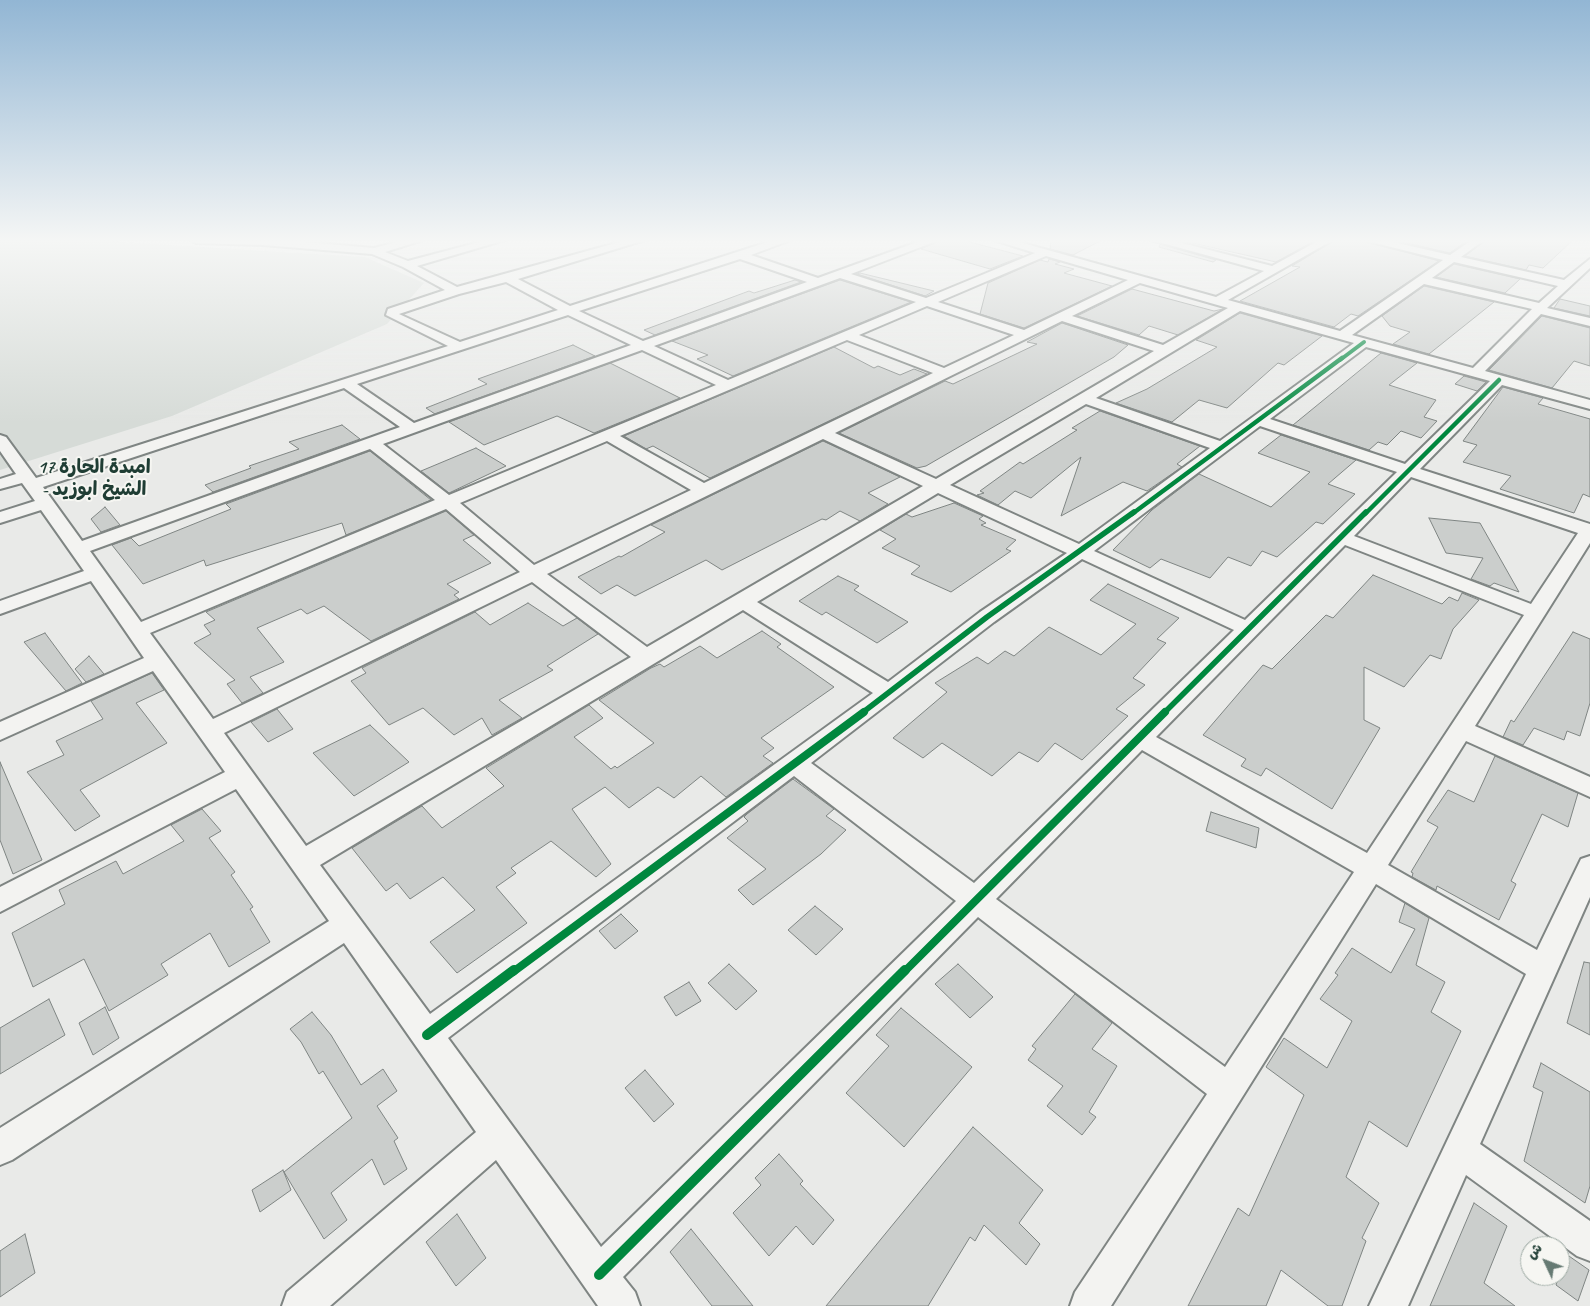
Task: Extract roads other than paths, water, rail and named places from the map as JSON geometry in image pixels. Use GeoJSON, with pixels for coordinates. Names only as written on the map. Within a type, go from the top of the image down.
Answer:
{"type":"FeatureCollection","features":[{"type":"Feature","properties":{"kind":"street"},"geometry":{"type":"LineString","coordinates":[[425,301],[392,312],[392,314],[459,346]]}},
{"type":"Feature","properties":{"kind":"street"},"geometry":{"type":"LineString","coordinates":[[550,301],[728,385]]}},
{"type":"Feature","properties":{"kind":"street"},"geometry":{"type":"LineString","coordinates":[[0,518],[34,488],[346,383],[600,301]]}},
{"type":"Feature","properties":{"kind":"street"},"geometry":{"type":"LineString","coordinates":[[78,549],[767,301]]}},
{"type":"Feature","properties":{"kind":"street"},"geometry":{"type":"LineString","coordinates":[[918,301],[1025,334]]}},
{"type":"Feature","properties":{"kind":"street"},"geometry":{"type":"LineString","coordinates":[[137,631],[929,301]]}},
{"type":"Feature","properties":{"kind":"street"},"geometry":{"type":"LineString","coordinates":[[208,731],[1094,301]]}},
{"type":"Feature","properties":{"kind":"street"},"geometry":{"type":"LineString","coordinates":[[1218,301],[1590,405]]}},
{"type":"Feature","properties":{"kind":"street"},"geometry":{"type":"LineString","coordinates":[[1342,336],[1393,301]]}},
{"type":"Feature","properties":{"kind":"street"},"geometry":{"type":"LineString","coordinates":[[1510,301],[1590,322]]}},
{"type":"Feature","properties":{"kind":"street"},"geometry":{"type":"LineString","coordinates":[[599,1275],[1408,470],[1487,377],[1539,308],[1547,301]]}},
{"type":"Feature","properties":{"kind":"street"},"geometry":{"type":"LineString","coordinates":[[302,862],[1238,307]]}},
{"type":"Feature","properties":{"kind":"street"},"geometry":{"type":"LineString","coordinates":[[1061,317],[1164,350]]}},
{"type":"Feature","properties":{"kind":"street"},"geometry":{"type":"LineString","coordinates":[[846,335],[945,373]]}},
{"type":"Feature","properties":{"kind":"street"},"geometry":{"type":"LineString","coordinates":[[427,1035],[889,693],[988,616],[1080,552],[1364,342]]}},
{"type":"Feature","properties":{"kind":"street"},"geometry":{"type":"LineString","coordinates":[[346,383],[413,429]]}},
{"type":"Feature","properties":{"kind":"street"},"geometry":{"type":"LineString","coordinates":[[1083,398],[1222,447]]}},
{"type":"Feature","properties":{"kind":"street"},"geometry":{"type":"LineString","coordinates":[[1089,1306],[1589,530],[1258,420]]}},
{"type":"Feature","properties":{"kind":"street"},"geometry":{"type":"LineString","coordinates":[[822,432],[1248,630]]}},
{"type":"Feature","properties":{"kind":"street"},"geometry":{"type":"LineString","coordinates":[[607,435],[704,490]]}},
{"type":"Feature","properties":{"kind":"street"},"geometry":{"type":"LineString","coordinates":[[0,440],[621,1306]]}},
{"type":"Feature","properties":{"kind":"street"},"geometry":{"type":"LineString","coordinates":[[373,444],[447,501],[533,573],[647,658]]}},
{"type":"Feature","properties":{"kind":"street"},"geometry":{"type":"LineString","coordinates":[[0,484],[34,488]]}},
{"type":"Feature","properties":{"kind":"street"},"geometry":{"type":"LineString","coordinates":[[1341,537],[1536,613]]}},
{"type":"Feature","properties":{"kind":"street"},"geometry":{"type":"LineString","coordinates":[[0,608],[95,573]]}},
{"type":"Feature","properties":{"kind":"street"},"geometry":{"type":"LineString","coordinates":[[742,601],[889,693]]}},
{"type":"Feature","properties":{"kind":"street"},"geometry":{"type":"LineString","coordinates":[[0,732],[158,660]]}},
{"type":"Feature","properties":{"kind":"street"},"geometry":{"type":"LineString","coordinates":[[1461,729],[1590,788]]}},
{"type":"Feature","properties":{"kind":"street"},"geometry":{"type":"LineString","coordinates":[[1139,738],[1372,868],[1543,968]]}},
{"type":"Feature","properties":{"kind":"street"},"geometry":{"type":"LineString","coordinates":[[794,763],[1228,1090]]}},
{"type":"Feature","properties":{"kind":"street"},"geometry":{"type":"LineString","coordinates":[[0,900],[240,776]]}},
{"type":"Feature","properties":{"kind":"street"},"geometry":{"type":"LineString","coordinates":[[1388,1306],[1461,1151],[1590,867]]}},
{"type":"Feature","properties":{"kind":"street"},"geometry":{"type":"LineString","coordinates":[[0,1148],[347,925]]}},
{"type":"Feature","properties":{"kind":"street"},"geometry":{"type":"LineString","coordinates":[[301,1306],[498,1135]]}},
{"type":"Feature","properties":{"kind":"street"},"geometry":{"type":"LineString","coordinates":[[1461,1151],[1590,1243]]}},
{"type":"Feature","properties":{"kind":"district","name":"امبدة الحارة 17 - الشيخ ابوزيد"},"geometry":{"type":"Point","coordinates":[94,479]}}]}
